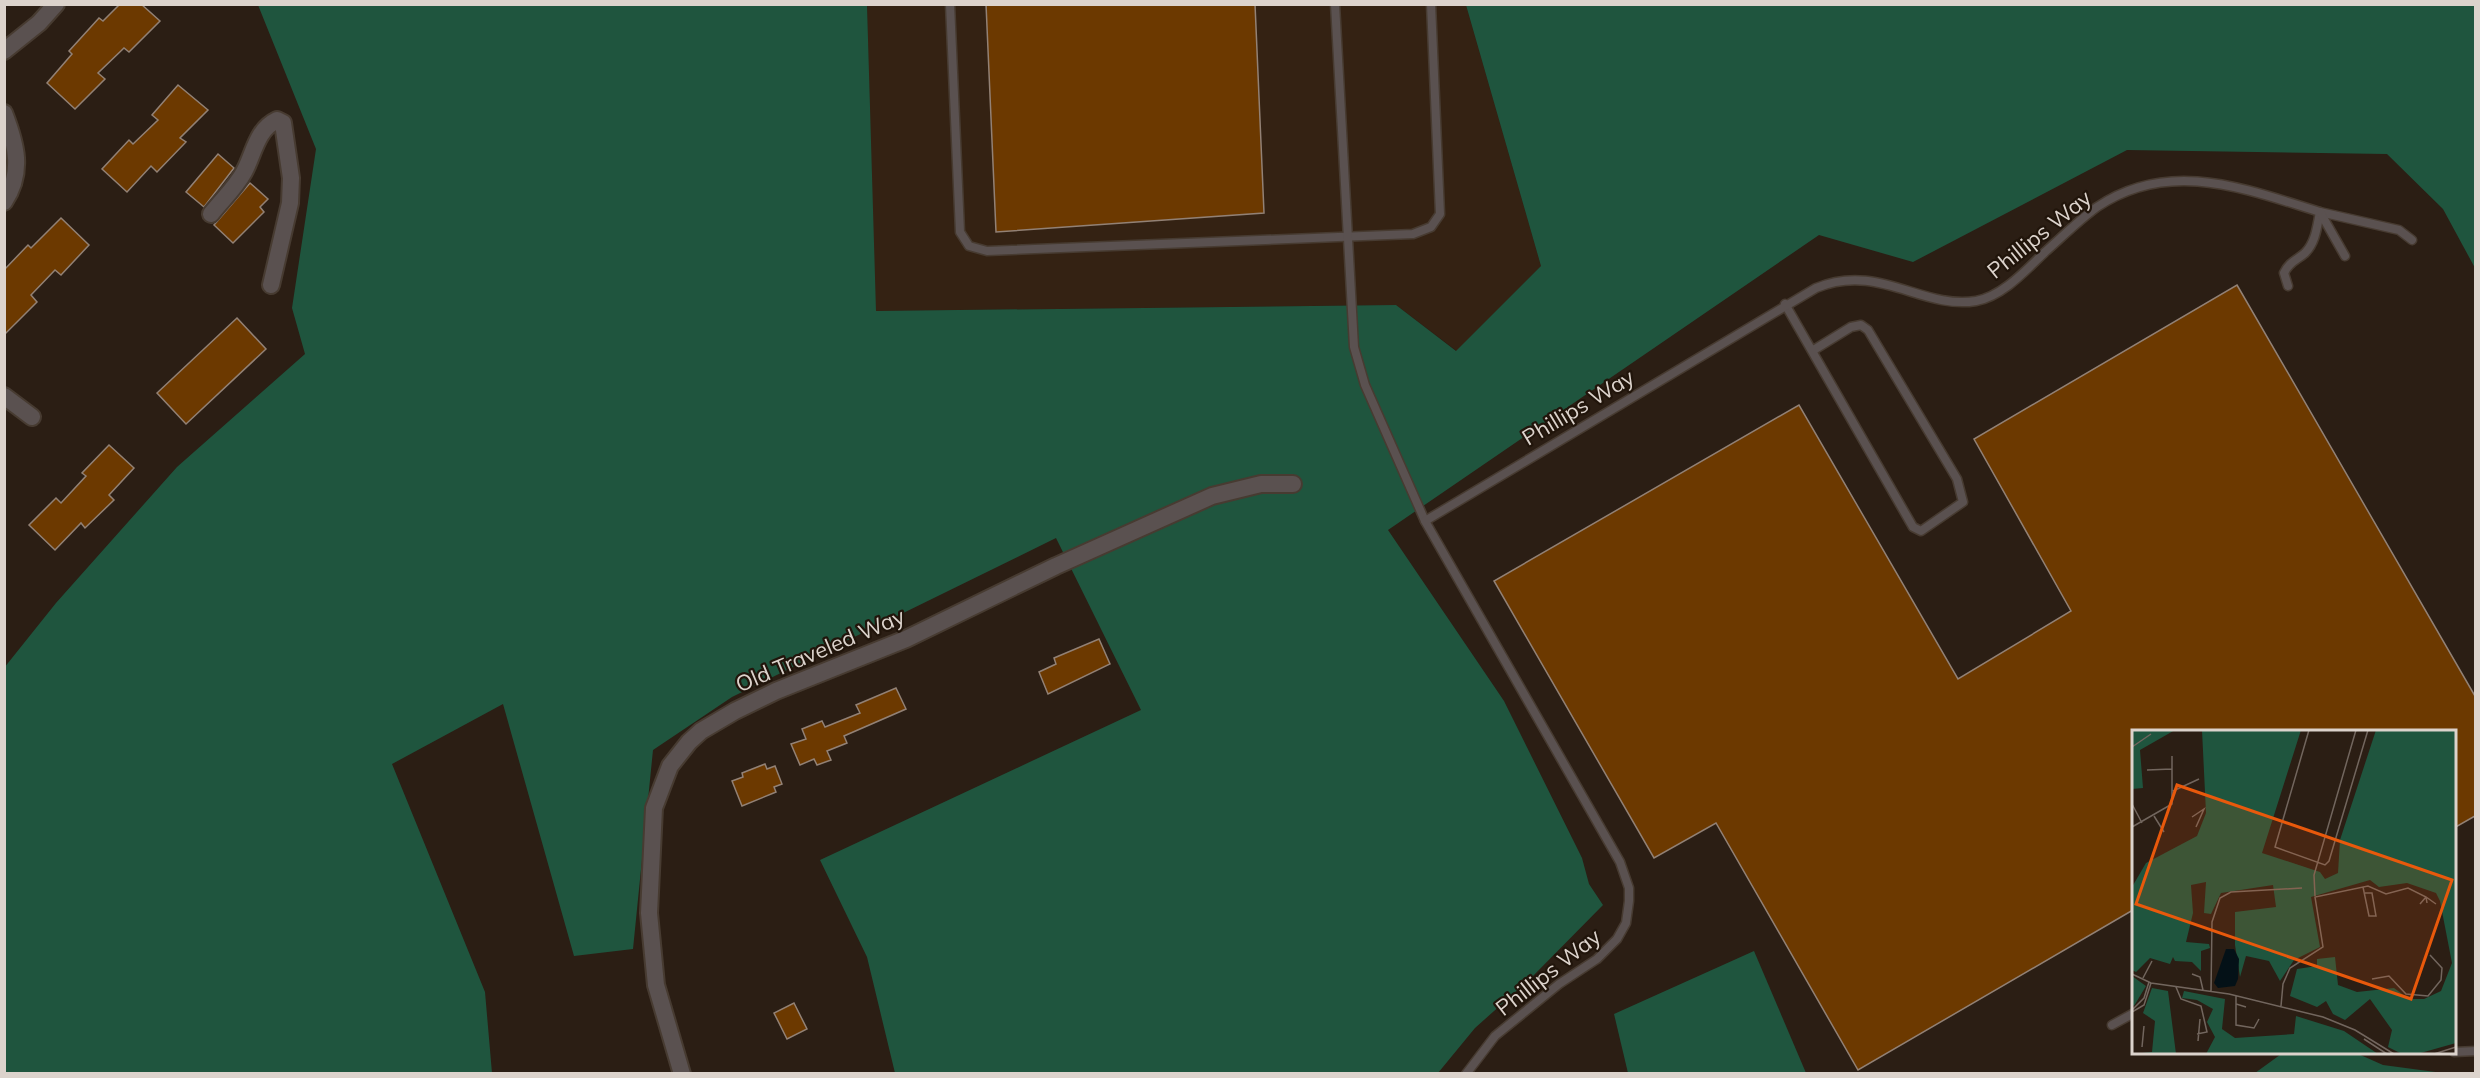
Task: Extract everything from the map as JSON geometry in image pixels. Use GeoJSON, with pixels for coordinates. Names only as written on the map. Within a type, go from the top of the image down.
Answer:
{"type":"FeatureCollection","features":[{"type":"Feature","properties":{"kind":"street"},"geometry":{"type":"LineString","coordinates":[[4,51],[39,23],[56,4]]}},
{"type":"Feature","properties":{"kind":"street"},"geometry":{"type":"LineString","coordinates":[[4,113],[15,142],[17,164],[13,185],[4,202]]}},
{"type":"Feature","properties":{"kind":"street"},"geometry":{"type":"LineString","coordinates":[[211,214],[244,173],[260,135],[269,123],[277,120],[283,123],[291,178],[290,203],[271,285]]}},
{"type":"Feature","properties":{"kind":"street"},"geometry":{"type":"LineString","coordinates":[[4,396],[32,417]]}},
{"type":"Feature","properties":{"kind":"street","name":"Old Traveled Way"},"geometry":{"type":"LineString","coordinates":[[682,1074],[656,985],[649,913],[654,808],[670,766],[689,742],[701,731],[735,711],[776,691],[906,639],[1056,566],[1212,496],[1261,484],[1293,484]]}},
{"type":"Feature","properties":{"kind":"lane"},"geometry":{"type":"LineString","coordinates":[[950,4],[960,232],[969,246],[987,251],[1413,234],[1431,227],[1440,214],[1431,4]]}},
{"type":"Feature","properties":{"kind":"lane"},"geometry":{"type":"LineString","coordinates":[[1335,4],[1354,347],[1365,386],[1425,521]]}},
{"type":"Feature","properties":{"kind":"lane","name":"Phillips Way"},"geometry":{"type":"LineString","coordinates":[[1466,1074],[1495,1036],[1611,946],[1626,923],[1629,888],[1620,862],[1425,521],[1785,304],[1827,283],[1850,280],[1882,283],[1947,301],[1967,302],[1985,298],[2008,285],[2097,208],[2123,195],[2160,183],[2200,181],[2227,184],[2320,212],[2399,230],[2412,240]]}},
{"type":"Feature","properties":{"kind":"lane"},"geometry":{"type":"LineString","coordinates":[[2320,212],[2345,256]]}},
{"type":"Feature","properties":{"kind":"lane"},"geometry":{"type":"LineString","coordinates":[[2288,286],[2284,273],[2287,266],[2310,248],[2320,212]]}},
{"type":"Feature","properties":{"kind":"lane"},"geometry":{"type":"LineString","coordinates":[[1785,304],[1913,527],[1921,531],[1963,502],[1957,479],[1868,330],[1861,325],[1851,327],[1812,351]]}},
{"type":"Feature","properties":{"kind":"lane"},"geometry":{"type":"LineString","coordinates":[[2112,1025],[2132,1014]]}},
{"type":"Feature","properties":{"kind":"lane"},"geometry":{"type":"LineString","coordinates":[[2456,1052],[2475,1051]]}},
{"type":"Feature","properties":{"kind":"shaded area"},"geometry":{"type":"Polygon","coordinates":[[[867,5],[1466,5],[1541,266],[1457,351],[1396,305],[875,311],[867,5]]]}},
{"type":"Feature","properties":{"kind":"green space"},"geometry":{"type":"Polygon","coordinates":[[[258,5],[867,5],[876,311],[1396,305],[1456,351],[1541,266],[1466,5],[2475,5],[2475,268],[2443,209],[2387,154],[2127,150],[1913,262],[1819,235],[1388,530],[1504,701],[1582,858],[1589,884],[1603,905],[1531,978],[1475,1028],[1438,1073],[895,1073],[867,957],[820,860],[1141,710],[1056,538],[732,697],[653,750],[633,949],[574,956],[503,704],[392,764],[485,992],[492,1073],[5,1073],[4,668],[56,603],[177,467],[305,354],[292,308],[316,149],[258,5]]]}},
{"type":"Feature","properties":{"kind":"green space"},"geometry":{"type":"Polygon","coordinates":[[[1754,951],[1806,1073],[1628,1073],[1614,1014],[1754,951]]]}},
{"type":"Feature","properties":{"kind":"green space"},"geometry":{"type":"Polygon","coordinates":[[[2281,1054],[2358,1054],[2383,1065],[2443,1073],[2255,1073],[2281,1054]]]}},
{"type":"Feature","properties":{"kind":"building"},"geometry":{"type":"Polygon","coordinates":[[[120,4],[141,4],[160,21],[129,52],[124,48],[98,73],[105,79],[75,109],[47,83],[72,54],[69,51],[99,18],[103,21],[120,4]]]}},
{"type":"Feature","properties":{"kind":"building"},"geometry":{"type":"Polygon","coordinates":[[[986,4],[1255,4],[1264,213],[996,232],[986,4]]]}},
{"type":"Feature","properties":{"kind":"building"},"geometry":{"type":"Polygon","coordinates":[[[178,85],[208,110],[180,138],[186,142],[157,172],[151,166],[127,192],[102,169],[129,140],[133,144],[158,120],[152,115],[178,85]]]}},
{"type":"Feature","properties":{"kind":"building"},"geometry":{"type":"Polygon","coordinates":[[[218,154],[234,168],[204,207],[186,192],[218,154]]]}},
{"type":"Feature","properties":{"kind":"building"},"geometry":{"type":"Polygon","coordinates":[[[250,183],[268,199],[260,207],[264,212],[233,243],[214,225],[250,183]]]}},
{"type":"Feature","properties":{"kind":"building"},"geometry":{"type":"Polygon","coordinates":[[[61,218],[89,245],[61,275],[55,270],[31,295],[37,302],[4,335],[4,270],[28,245],[31,248],[61,218]]]}},
{"type":"Feature","properties":{"kind":"building"},"geometry":{"type":"Polygon","coordinates":[[[2237,285],[2475,696],[2475,816],[2456,827],[2456,730],[2132,730],[2132,911],[1858,1070],[1716,823],[1654,858],[1494,581],[1799,405],[1958,679],[2071,611],[1974,439],[2237,285]]]}},
{"type":"Feature","properties":{"kind":"building"},"geometry":{"type":"Polygon","coordinates":[[[237,318],[266,349],[186,424],[157,393],[237,318]]]}},
{"type":"Feature","properties":{"kind":"building"},"geometry":{"type":"Polygon","coordinates":[[[109,445],[134,468],[109,495],[114,500],[85,528],[81,523],[55,550],[29,525],[56,498],[61,503],[86,476],[82,473],[109,445]]]}},
{"type":"Feature","properties":{"kind":"building"},"geometry":{"type":"Polygon","coordinates":[[[1099,639],[1110,664],[1048,694],[1039,672],[1056,664],[1054,658],[1099,639]]]}},
{"type":"Feature","properties":{"kind":"building"},"geometry":{"type":"Polygon","coordinates":[[[896,688],[906,709],[844,736],[847,743],[827,751],[831,760],[817,765],[814,759],[800,765],[791,744],[806,739],[802,729],[822,721],[825,727],[860,713],[856,705],[896,688]]]}},
{"type":"Feature","properties":{"kind":"building"},"geometry":{"type":"Polygon","coordinates":[[[765,764],[767,769],[775,766],[782,784],[774,787],[776,792],[742,806],[732,781],[743,777],[742,773],[765,764]]]}},
{"type":"Feature","properties":{"kind":"building"},"geometry":{"type":"Polygon","coordinates":[[[794,1003],[807,1029],[787,1039],[774,1013],[794,1003]]]}}]}
